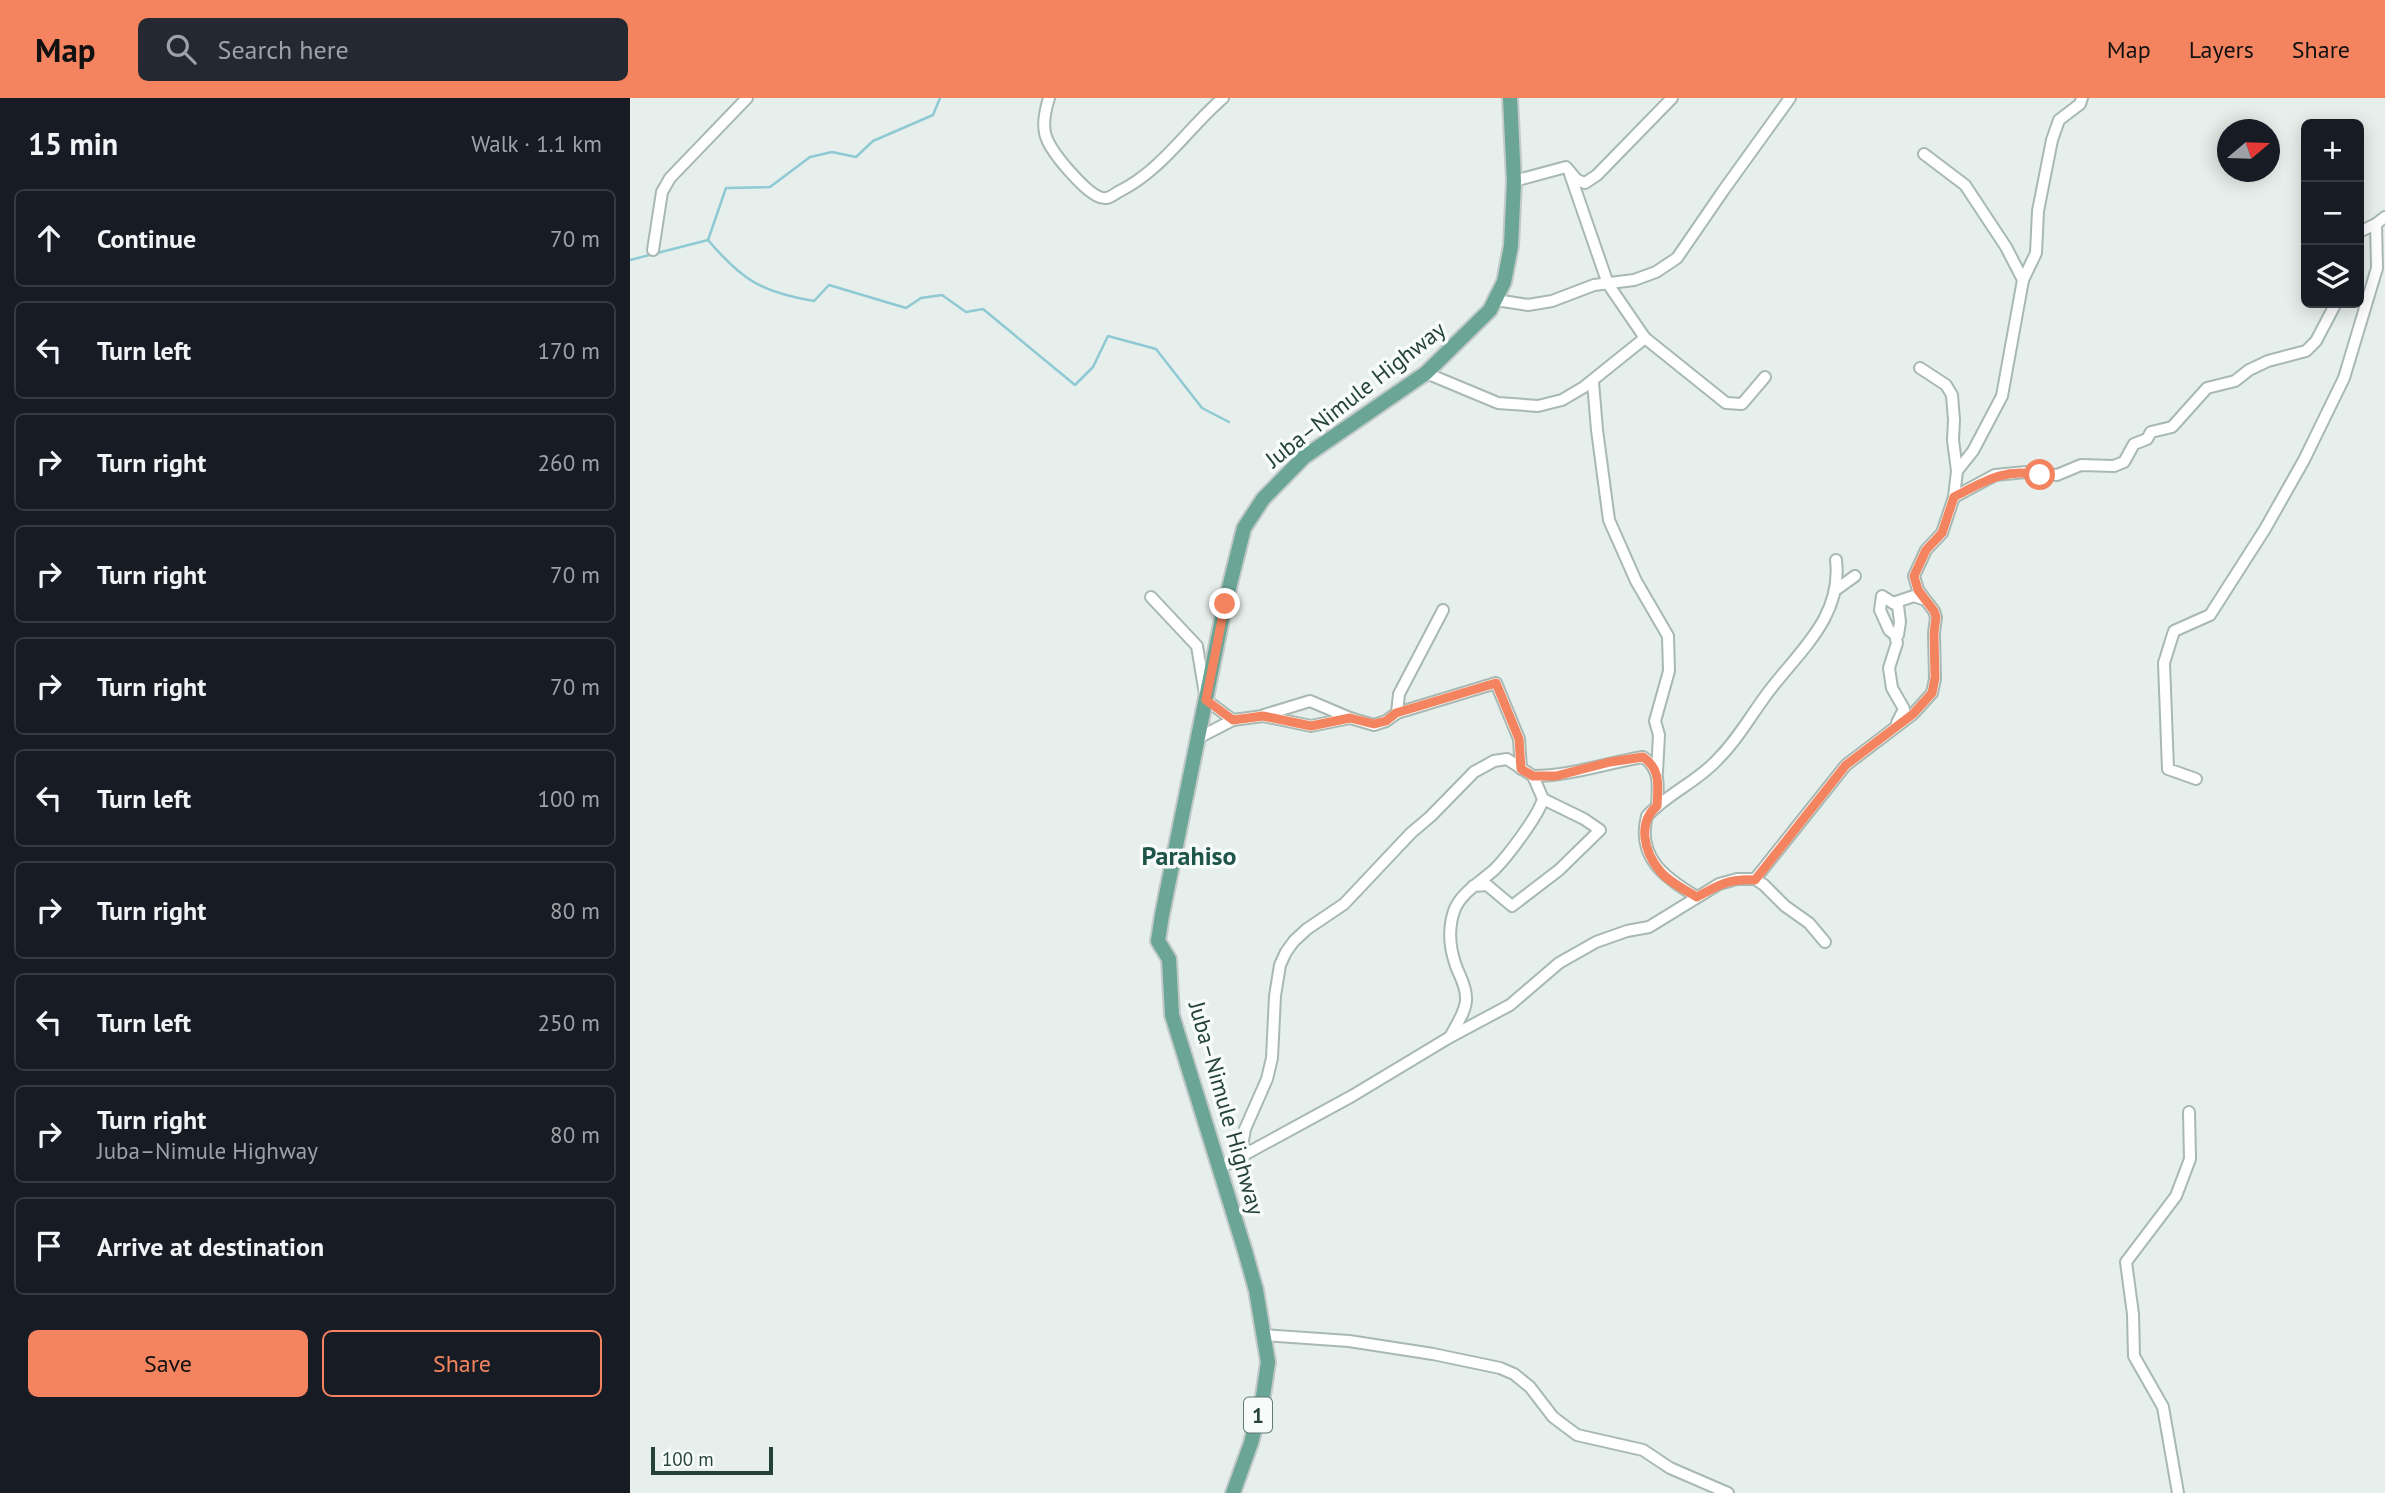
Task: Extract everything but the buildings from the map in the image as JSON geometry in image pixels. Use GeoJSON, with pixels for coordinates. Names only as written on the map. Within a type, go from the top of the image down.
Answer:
{"type":"FeatureCollection","features":[{"type":"Feature","properties":{"kind":"main road","name":"Juba–Nimule Highway"},"geometry":{"type":"LineString","coordinates":[[1263,1335],[1255,1290],[1172,1015],[1169,959],[1158,942],[1198,738],[1244,528],[1253,512],[1280,479],[1304,457],[1426,373],[1490,310],[1496,300],[1504,282],[1511,246],[1514,181],[1510,98]]}},
{"type":"Feature","properties":{"kind":"main road","name":"1"},"geometry":{"type":"LineString","coordinates":[[1233,1493],[1251,1443],[1263,1396],[1268,1362],[1263,1335]]}},
{"type":"Feature","properties":{"kind":"street"},"geometry":{"type":"LineString","coordinates":[[653,250],[662,192],[670,178],[747,98]]}},
{"type":"Feature","properties":{"kind":"street"},"geometry":{"type":"LineString","coordinates":[[1049,98],[1043,117],[1045,138],[1070,172],[1096,197],[1106,198],[1128,186],[1162,161],[1223,98]]}},
{"type":"Feature","properties":{"kind":"street"},"geometry":{"type":"LineString","coordinates":[[1570,174],[1585,183],[1597,175],[1672,98]]}},
{"type":"Feature","properties":{"kind":"street"},"geometry":{"type":"LineString","coordinates":[[1496,300],[1528,304],[1552,301],[1594,285],[1634,280],[1656,272],[1677,258],[1790,98]]}},
{"type":"Feature","properties":{"kind":"street"},"geometry":{"type":"LineString","coordinates":[[1957,471],[1973,451],[2002,396],[2023,280],[2036,253],[2038,211],[2052,140],[2059,120],[2080,104],[2082,98]]}},
{"type":"Feature","properties":{"kind":"street"},"geometry":{"type":"LineString","coordinates":[[1924,154],[1965,185],[2006,247],[2023,280]]}},
{"type":"Feature","properties":{"kind":"street"},"geometry":{"type":"LineString","coordinates":[[1514,181],[1566,167],[1608,284],[1645,338],[1726,403],[1742,404],[1765,377]]}},
{"type":"Feature","properties":{"kind":"street"},"geometry":{"type":"LineString","coordinates":[[2364,230],[2385,216]]}},
{"type":"Feature","properties":{"kind":"street"},"geometry":{"type":"LineString","coordinates":[[2196,779],[2168,769],[2164,663],[2174,631],[2210,615],[2265,529],[2304,460],[2344,378],[2377,268],[2375,224]]}},
{"type":"Feature","properties":{"kind":"street"},"geometry":{"type":"LineString","coordinates":[[1954,497],[1995,475],[2018,472],[2057,475],[2081,465],[2114,466],[2124,462],[2134,444],[2147,439],[2151,432],[2172,427],[2207,388],[2235,382],[2249,370],[2268,361],[2306,351],[2316,341],[2333,308]]}},
{"type":"Feature","properties":{"kind":"street"},"geometry":{"type":"LineString","coordinates":[[1426,373],[1498,402],[1538,406],[1562,400],[1593,382],[1645,338]]}},
{"type":"Feature","properties":{"kind":"street"},"geometry":{"type":"LineString","coordinates":[[1755,880],[1846,765],[1913,714],[1932,693],[1935,678],[1936,617],[1918,590],[1914,576],[1926,550],[1942,533],[1954,497],[1957,471],[1952,394],[1946,385],[1920,368]]}},
{"type":"Feature","properties":{"kind":"street"},"geometry":{"type":"LineString","coordinates":[[1593,382],[1609,520],[1636,581],[1668,636],[1669,671],[1655,721],[1659,735],[1657,806]]}},
{"type":"Feature","properties":{"kind":"street"},"geometry":{"type":"LineString","coordinates":[[1697,897],[1660,872],[1644,840],[1647,816],[1691,783],[1740,735],[1763,698],[1820,628],[1837,589],[1836,559]]}},
{"type":"Feature","properties":{"kind":"street"},"geometry":{"type":"LineString","coordinates":[[1837,589],[1855,576]]}},
{"type":"Feature","properties":{"kind":"street"},"geometry":{"type":"LineString","coordinates":[[1893,728],[1904,709],[1892,688],[1889,668],[1896,650],[1895,635],[1889,630],[1880,610],[1882,596],[1893,603],[1914,596],[1925,600]]}},
{"type":"Feature","properties":{"kind":"street"},"geometry":{"type":"LineString","coordinates":[[1151,597],[1197,646],[1206,700],[1233,720]]}},
{"type":"Feature","properties":{"kind":"street"},"geometry":{"type":"LineString","coordinates":[[1396,713],[1399,694],[1443,610]]}},
{"type":"Feature","properties":{"kind":"street"},"geometry":{"type":"LineString","coordinates":[[1198,738],[1233,720],[1263,716],[1310,701],[1350,718],[1374,724],[1386,721],[1396,713],[1496,683],[1519,739],[1521,769]]}},
{"type":"Feature","properties":{"kind":"street"},"geometry":{"type":"LineString","coordinates":[[1263,716],[1311,726],[1350,718]]}},
{"type":"Feature","properties":{"kind":"street"},"geometry":{"type":"LineString","coordinates":[[1240,1157],[1245,1129],[1267,1079],[1272,1059],[1275,996],[1280,965],[1294,941],[1344,904],[1474,772],[1494,761],[1507,759],[1533,776],[1556,776],[1610,762],[1643,757],[1657,772]]}},
{"type":"Feature","properties":{"kind":"street"},"geometry":{"type":"LineString","coordinates":[[1450,1037],[1467,1001],[1448,933],[1455,908],[1473,886],[1496,868],[1540,811],[1543,799],[1533,776]]}},
{"type":"Feature","properties":{"kind":"street"},"geometry":{"type":"LineString","coordinates":[[1473,886],[1487,885],[1512,906],[1559,870],[1600,830],[1543,799]]}},
{"type":"Feature","properties":{"kind":"street"},"geometry":{"type":"LineString","coordinates":[[1220,1168],[1510,1005],[1559,963],[1596,942],[1627,931],[1649,927],[1719,884],[1737,878],[1755,880],[1809,923],[1825,942]]}},
{"type":"Feature","properties":{"kind":"street"},"geometry":{"type":"LineString","coordinates":[[2178,1493],[2163,1407],[2134,1356],[2133,1314],[2126,1262],[2176,1196],[2190,1159],[2189,1112]]}},
{"type":"Feature","properties":{"kind":"street"},"geometry":{"type":"LineString","coordinates":[[1263,1335],[1349,1340],[1500,1368],[1514,1374],[1530,1387],[1553,1417],[1577,1435],[1643,1450],[1670,1468],[1728,1493]]}},
{"type":"Feature","properties":{"kind":"waterway"},"geometry":{"type":"LineString","coordinates":[[630,260],[708,240],[726,188],[770,187],[810,157],[832,152],[856,157],[873,141],[933,115],[940,98]]}},
{"type":"Feature","properties":{"kind":"waterway"},"geometry":{"type":"LineString","coordinates":[[708,240],[743,275],[780,293],[814,301],[829,285],[906,308],[921,298],[942,295],[966,312],[983,309],[1075,385],[1093,367],[1108,336],[1156,349],[1202,408],[1229,422]]}},
{"type":"Feature","properties":{"kind":"district","name":"Parahiso"},"geometry":{"type":"Point","coordinates":[1189,855]}},
{"type":"Feature","properties":{"kind":"route"},"geometry":{"type":"LineString","coordinates":[[1225,604],[1206,700],[1233,720],[1263,716],[1311,726],[1350,718],[1374,724],[1386,721],[1396,713],[1496,683],[1519,739],[1521,769],[1533,776],[1556,776],[1610,762],[1643,757],[1651,763],[1657,772],[1657,806],[1647,816],[1644,840],[1660,872],[1697,897],[1719,884],[1737,878],[1755,880],[1846,765],[1913,714],[1932,693],[1935,678],[1936,617],[1918,590],[1914,576],[1918,564],[1926,550],[1942,533],[1954,497],[1995,475],[2026,472],[2040,475]]}}]}
